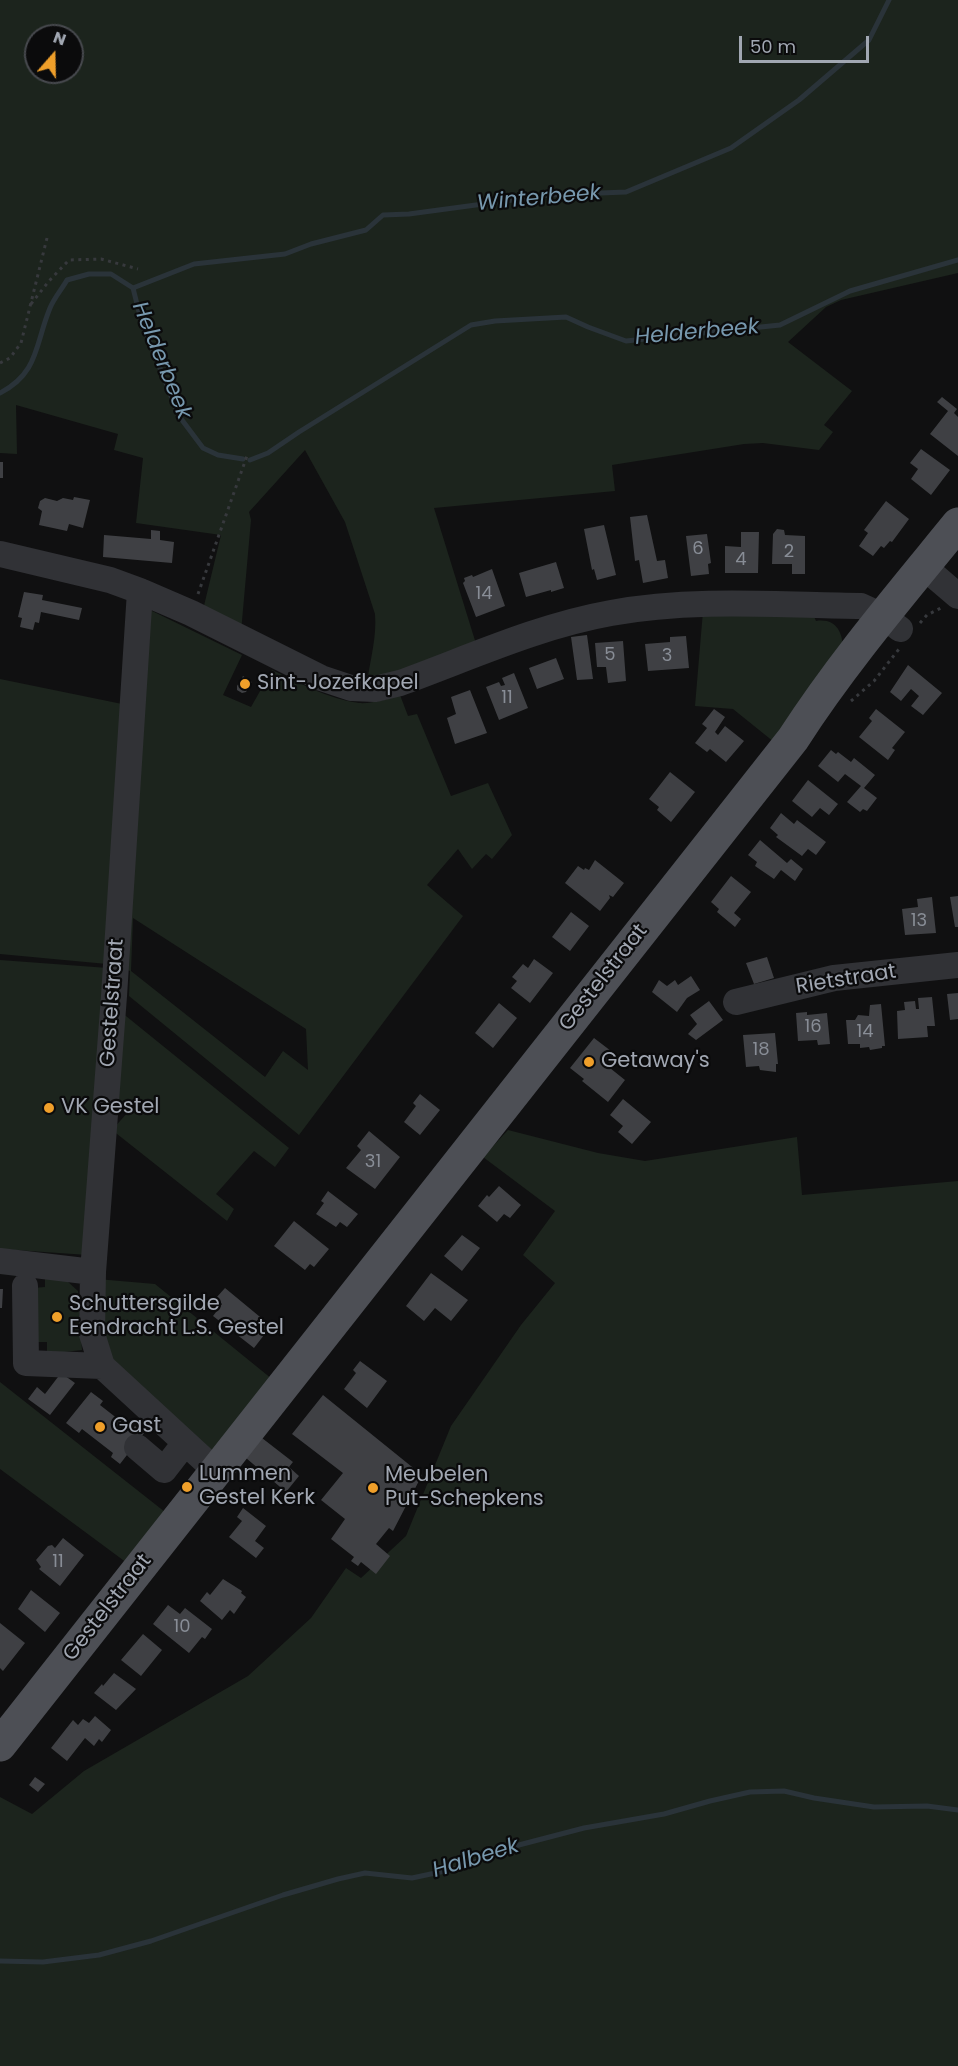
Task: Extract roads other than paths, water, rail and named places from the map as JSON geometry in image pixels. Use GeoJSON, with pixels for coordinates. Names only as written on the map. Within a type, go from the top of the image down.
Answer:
{"type":"FeatureCollection","features":[{"type":"Feature","properties":{"kind":"main road","name":"Gestelstraat"},"geometry":{"type":"LineString","coordinates":[[940,581],[958,524]]}},
{"type":"Feature","properties":{"kind":"main road","name":"Gestelstraat"},"geometry":{"type":"LineString","coordinates":[[0,1745],[793,739],[812,710],[892,623],[940,581],[958,555]]}},
{"type":"Feature","properties":{"kind":"street"},"geometry":{"type":"LineString","coordinates":[[0,554],[110,580],[140,591],[191,613],[321,678],[351,688],[375,689],[400,684],[552,628],[610,613],[671,604],[861,606],[892,623]]}},
{"type":"Feature","properties":{"kind":"street","name":"Gestelstraat"},"geometry":{"type":"LineString","coordinates":[[140,591],[114,996],[93,1272],[92,1334],[102,1366],[216,1471]]}},
{"type":"Feature","properties":{"kind":"street","name":"Rietstraat"},"geometry":{"type":"LineString","coordinates":[[736,1002],[834,978],[958,965]]}},
{"type":"Feature","properties":{"kind":"street"},"geometry":{"type":"LineString","coordinates":[[0,1261],[93,1272]]}},
{"type":"Feature","properties":{"kind":"street"},"geometry":{"type":"LineString","coordinates":[[25,1286],[26,1363],[102,1366]]}},
{"type":"Feature","properties":{"kind":"street"},"geometry":{"type":"LineString","coordinates":[[137,1447],[164,1470],[185,1443]]}},
{"type":"Feature","properties":{"kind":"waterway","name":"Winterbeek"},"geometry":{"type":"LineString","coordinates":[[133,288],[194,264],[285,254],[311,244],[366,230],[383,215],[409,214],[550,195],[626,192],[731,148],[799,100],[869,40],[889,0]]}},
{"type":"Feature","properties":{"kind":"waterway","name":"Helderbeek"},"geometry":{"type":"LineString","coordinates":[[250,460],[268,453],[471,325],[495,321],[566,317],[626,341],[780,325],[850,291],[958,260]]}},
{"type":"Feature","properties":{"kind":"waterway","name":"Helderbeek"},"geometry":{"type":"LineString","coordinates":[[0,393],[13,385],[29,367],[50,308],[67,280],[89,274],[111,274],[133,288],[141,320],[179,416],[203,448],[218,455],[243,459]]}},
{"type":"Feature","properties":{"kind":"waterway","name":"Halbeek"},"geometry":{"type":"LineString","coordinates":[[0,1961],[43,1962],[99,1955],[151,1941],[283,1895],[338,1879],[365,1873],[412,1878],[459,1868],[515,1846],[584,1828],[664,1814],[750,1792],[784,1791],[874,1807],[927,1806],[958,1810]]}},
{"type":"Feature","properties":{"kind":"place","name":"Sint-Jozefkapel"},"geometry":{"type":"Point","coordinates":[245,684]}},
{"type":"Feature","properties":{"kind":"place","name":"Getaway's"},"geometry":{"type":"Point","coordinates":[589,1062]}},
{"type":"Feature","properties":{"kind":"place","name":"VK Gestel"},"geometry":{"type":"Point","coordinates":[49,1108]}},
{"type":"Feature","properties":{"kind":"place","name":"Schuttersgilde Eendracht L.S. Gestel"},"geometry":{"type":"Point","coordinates":[57,1317]}},
{"type":"Feature","properties":{"kind":"place","name":"Gast"},"geometry":{"type":"Point","coordinates":[100,1427]}},
{"type":"Feature","properties":{"kind":"place","name":"Lummen Gestel Kerk"},"geometry":{"type":"Point","coordinates":[187,1487]}},
{"type":"Feature","properties":{"kind":"place","name":"Meubelen Put-Schepkens"},"geometry":{"type":"Point","coordinates":[373,1488]}}]}
